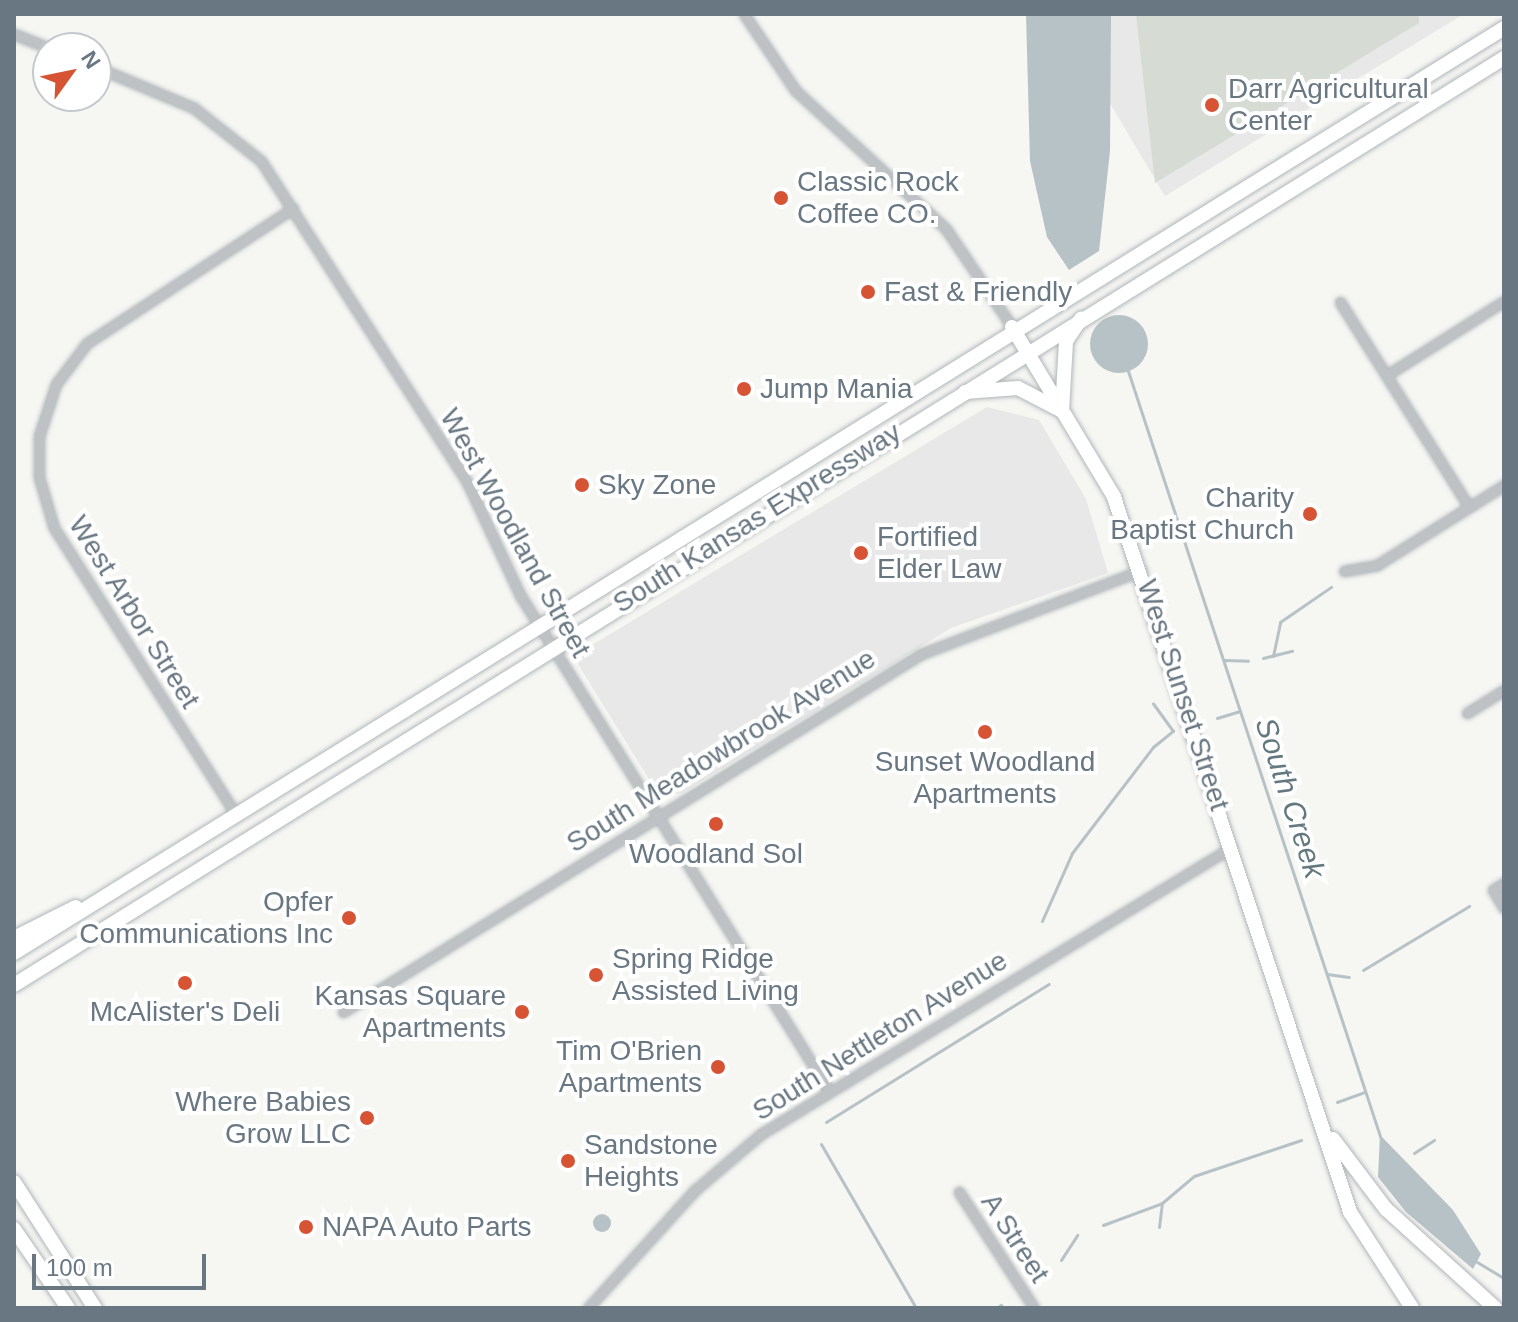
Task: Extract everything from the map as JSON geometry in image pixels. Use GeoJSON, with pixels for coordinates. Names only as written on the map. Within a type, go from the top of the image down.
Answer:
{"type":"FeatureCollection","features":[{"type":"Feature","properties":{"kind":"main road","name":"South Kansas Expressway"},"geometry":{"type":"LineString","coordinates":[[14,953],[1012,327],[1504,28]]}},
{"type":"Feature","properties":{"kind":"main road","name":"South Kansas Expressway"},"geometry":{"type":"LineString","coordinates":[[14,985],[1026,350],[1504,58]]}},
{"type":"Feature","properties":{"kind":"main road"},"geometry":{"type":"LineString","coordinates":[[956,394],[1018,388],[1062,411],[1066,341],[1083,315]]}},
{"type":"Feature","properties":{"kind":"main road","name":"West Sunset Street"},"geometry":{"type":"LineString","coordinates":[[1012,327],[1114,497],[1142,570],[1350,1212],[1412,1308]]}},
{"type":"Feature","properties":{"kind":"main road"},"geometry":{"type":"LineString","coordinates":[[14,938],[106,896]]}},
{"type":"Feature","properties":{"kind":"main road","name":"West Sunset Street"},"geometry":{"type":"LineString","coordinates":[[1319,1114],[1351,1172],[1495,1308]]}},
{"type":"Feature","properties":{"kind":"main road"},"geometry":{"type":"LineString","coordinates":[[14,1182],[95,1308]]}},
{"type":"Feature","properties":{"kind":"main road"},"geometry":{"type":"LineString","coordinates":[[14,1229],[68,1308]]}},
{"type":"Feature","properties":{"kind":"street","name":"West Sunset Street"},"geometry":{"type":"LineString","coordinates":[[744,14],[795,90],[946,229],[1012,327]]}},
{"type":"Feature","properties":{"kind":"street","name":"West Woodland Street"},"geometry":{"type":"LineString","coordinates":[[112,74],[231,130],[293,208],[468,484],[537,624],[829,1091]]}},
{"type":"Feature","properties":{"kind":"street","name":"West Arbor Street"},"geometry":{"type":"LineString","coordinates":[[235,813],[54,528],[39,477],[39,436],[56,384],[87,343],[293,208]]}},
{"type":"Feature","properties":{"kind":"street"},"geometry":{"type":"LineString","coordinates":[[1387,375],[1504,301]]}},
{"type":"Feature","properties":{"kind":"street"},"geometry":{"type":"LineString","coordinates":[[1340,302],[1469,507]]}},
{"type":"Feature","properties":{"kind":"street"},"geometry":{"type":"LineString","coordinates":[[1344,571],[1377,565],[1504,485]]}},
{"type":"Feature","properties":{"kind":"street","name":"South Meadowbrook Avenue"},"geometry":{"type":"LineString","coordinates":[[343,1012],[939,644],[1142,570]]}},
{"type":"Feature","properties":{"kind":"street"},"geometry":{"type":"LineString","coordinates":[[1467,713],[1504,690]]}},
{"type":"Feature","properties":{"kind":"street","name":"South Nettleton Avenue"},"geometry":{"type":"LineString","coordinates":[[588,1308],[727,1161],[829,1091],[1232,847]]}},
{"type":"Feature","properties":{"kind":"street"},"geometry":{"type":"LineString","coordinates":[[1504,883],[1493,890],[1504,908]]}},
{"type":"Feature","properties":{"kind":"street","name":"A Street"},"geometry":{"type":"LineString","coordinates":[[959,1192],[1034,1308]]}},
{"type":"Feature","properties":{"kind":"shaded area"},"geometry":{"type":"Polygon","coordinates":[[[1026,14],[1111,14],[1110,151],[1099,251],[1069,270],[1047,237],[1030,161],[1026,14]]]}},
{"type":"Feature","properties":{"kind":"shaded area","name":"Darr Agricultural Center"},"geometry":{"type":"Polygon","coordinates":[[[1057,14],[1464,14],[1165,196],[1057,14]]]}},
{"type":"Feature","properties":{"kind":"shaded area","name":"Darr Agricultural Center"},"geometry":{"type":"Polygon","coordinates":[[[1136,14],[1419,14],[1419,23],[1155,183],[1136,14]]]}},
{"type":"Feature","properties":{"kind":"shaded area"},"geometry":{"type":"Polygon","coordinates":[[[1119,315],[1139,324],[1148,344],[1139,364],[1119,373],[1099,364],[1090,344],[1099,324],[1119,315]]]}},
{"type":"Feature","properties":{"kind":"shaded area"},"geometry":{"type":"Polygon","coordinates":[[[987,407],[1039,420],[1086,499],[1108,573],[951,628],[682,793],[660,797],[578,664],[587,648],[987,407]]]}},
{"type":"Feature","properties":{"kind":"shaded area"},"geometry":{"type":"Polygon","coordinates":[[[1380,1135],[1453,1210],[1481,1254],[1473,1269],[1406,1212],[1378,1177],[1380,1135]]]}},
{"type":"Feature","properties":{"kind":"shaded area"},"geometry":{"type":"Polygon","coordinates":[[[598,1214],[606,1214],[611,1223],[609,1230],[598,1232],[593,1227],[593,1219],[598,1214]]]}},
{"type":"Feature","properties":{"kind":"waterway","name":"South Creek"},"geometry":{"type":"LineString","coordinates":[[1128,371],[1381,1139]]}},
{"type":"Feature","properties":{"kind":"waterway"},"geometry":{"type":"LineString","coordinates":[[1273,656],[1280,622],[1331,587]]}},
{"type":"Feature","properties":{"kind":"waterway"},"geometry":{"type":"LineString","coordinates":[[1263,658],[1292,651]]}},
{"type":"Feature","properties":{"kind":"waterway"},"geometry":{"type":"LineString","coordinates":[[1225,660],[1248,661]]}},
{"type":"Feature","properties":{"kind":"waterway"},"geometry":{"type":"LineString","coordinates":[[1042,921],[1072,853],[1153,747],[1173,731],[1153,703]]}},
{"type":"Feature","properties":{"kind":"waterway"},"geometry":{"type":"LineString","coordinates":[[1217,718],[1240,711]]}},
{"type":"Feature","properties":{"kind":"waterway"},"geometry":{"type":"LineString","coordinates":[[1363,970],[1469,906]]}},
{"type":"Feature","properties":{"kind":"waterway"},"geometry":{"type":"LineString","coordinates":[[1327,974],[1349,977]]}},
{"type":"Feature","properties":{"kind":"waterway"},"geometry":{"type":"LineString","coordinates":[[826,1122],[1049,984]]}},
{"type":"Feature","properties":{"kind":"waterway"},"geometry":{"type":"LineString","coordinates":[[1337,1102],[1364,1092]]}},
{"type":"Feature","properties":{"kind":"waterway"},"geometry":{"type":"LineString","coordinates":[[1103,1225],[1162,1203],[1194,1176],[1301,1140]]}},
{"type":"Feature","properties":{"kind":"waterway"},"geometry":{"type":"LineString","coordinates":[[1414,1153],[1434,1140]]}},
{"type":"Feature","properties":{"kind":"waterway"},"geometry":{"type":"LineString","coordinates":[[821,1144],[916,1308]]}},
{"type":"Feature","properties":{"kind":"waterway"},"geometry":{"type":"LineString","coordinates":[[1159,1227],[1162,1204]]}},
{"type":"Feature","properties":{"kind":"waterway"},"geometry":{"type":"LineString","coordinates":[[1061,1260],[1077,1235]]}},
{"type":"Feature","properties":{"kind":"waterway"},"geometry":{"type":"LineString","coordinates":[[1477,1262],[1504,1278]]}},
{"type":"Feature","properties":{"kind":"waterway"},"geometry":{"type":"LineString","coordinates":[[996,1308],[1001,1305]]}},
{"type":"Feature","properties":{"kind":"place","name":"Darr Agricultural Center"},"geometry":{"type":"Point","coordinates":[1212,105]}},
{"type":"Feature","properties":{"kind":"place","name":"Classic Rock Coffee CO."},"geometry":{"type":"Point","coordinates":[781,198]}},
{"type":"Feature","properties":{"kind":"place","name":"Fast & Friendly"},"geometry":{"type":"Point","coordinates":[868,292]}},
{"type":"Feature","properties":{"kind":"place","name":"Jump Mania"},"geometry":{"type":"Point","coordinates":[744,389]}},
{"type":"Feature","properties":{"kind":"place","name":"Sky Zone"},"geometry":{"type":"Point","coordinates":[582,485]}},
{"type":"Feature","properties":{"kind":"place","name":"Charity Baptist Church"},"geometry":{"type":"Point","coordinates":[1310,514]}},
{"type":"Feature","properties":{"kind":"place","name":"Fortified Elder Law"},"geometry":{"type":"Point","coordinates":[861,553]}},
{"type":"Feature","properties":{"kind":"place","name":"Sunset Woodland Apartments"},"geometry":{"type":"Point","coordinates":[985,732]}},
{"type":"Feature","properties":{"kind":"place","name":"Woodland Sol"},"geometry":{"type":"Point","coordinates":[716,824]}},
{"type":"Feature","properties":{"kind":"place","name":"Opfer Communications Inc"},"geometry":{"type":"Point","coordinates":[349,918]}},
{"type":"Feature","properties":{"kind":"place","name":"Spring Ridge Assisted Living"},"geometry":{"type":"Point","coordinates":[596,975]}},
{"type":"Feature","properties":{"kind":"place","name":"McAlister's Deli"},"geometry":{"type":"Point","coordinates":[185,983]}},
{"type":"Feature","properties":{"kind":"place","name":"Kansas Square Apartments"},"geometry":{"type":"Point","coordinates":[522,1012]}},
{"type":"Feature","properties":{"kind":"place","name":"Tim O'Brien Apartments"},"geometry":{"type":"Point","coordinates":[718,1067]}},
{"type":"Feature","properties":{"kind":"place","name":"Where Babies Grow LLC"},"geometry":{"type":"Point","coordinates":[367,1118]}},
{"type":"Feature","properties":{"kind":"place","name":"Sandstone Heights"},"geometry":{"type":"Point","coordinates":[568,1161]}},
{"type":"Feature","properties":{"kind":"place","name":"NAPA Auto Parts"},"geometry":{"type":"Point","coordinates":[306,1227]}}]}
